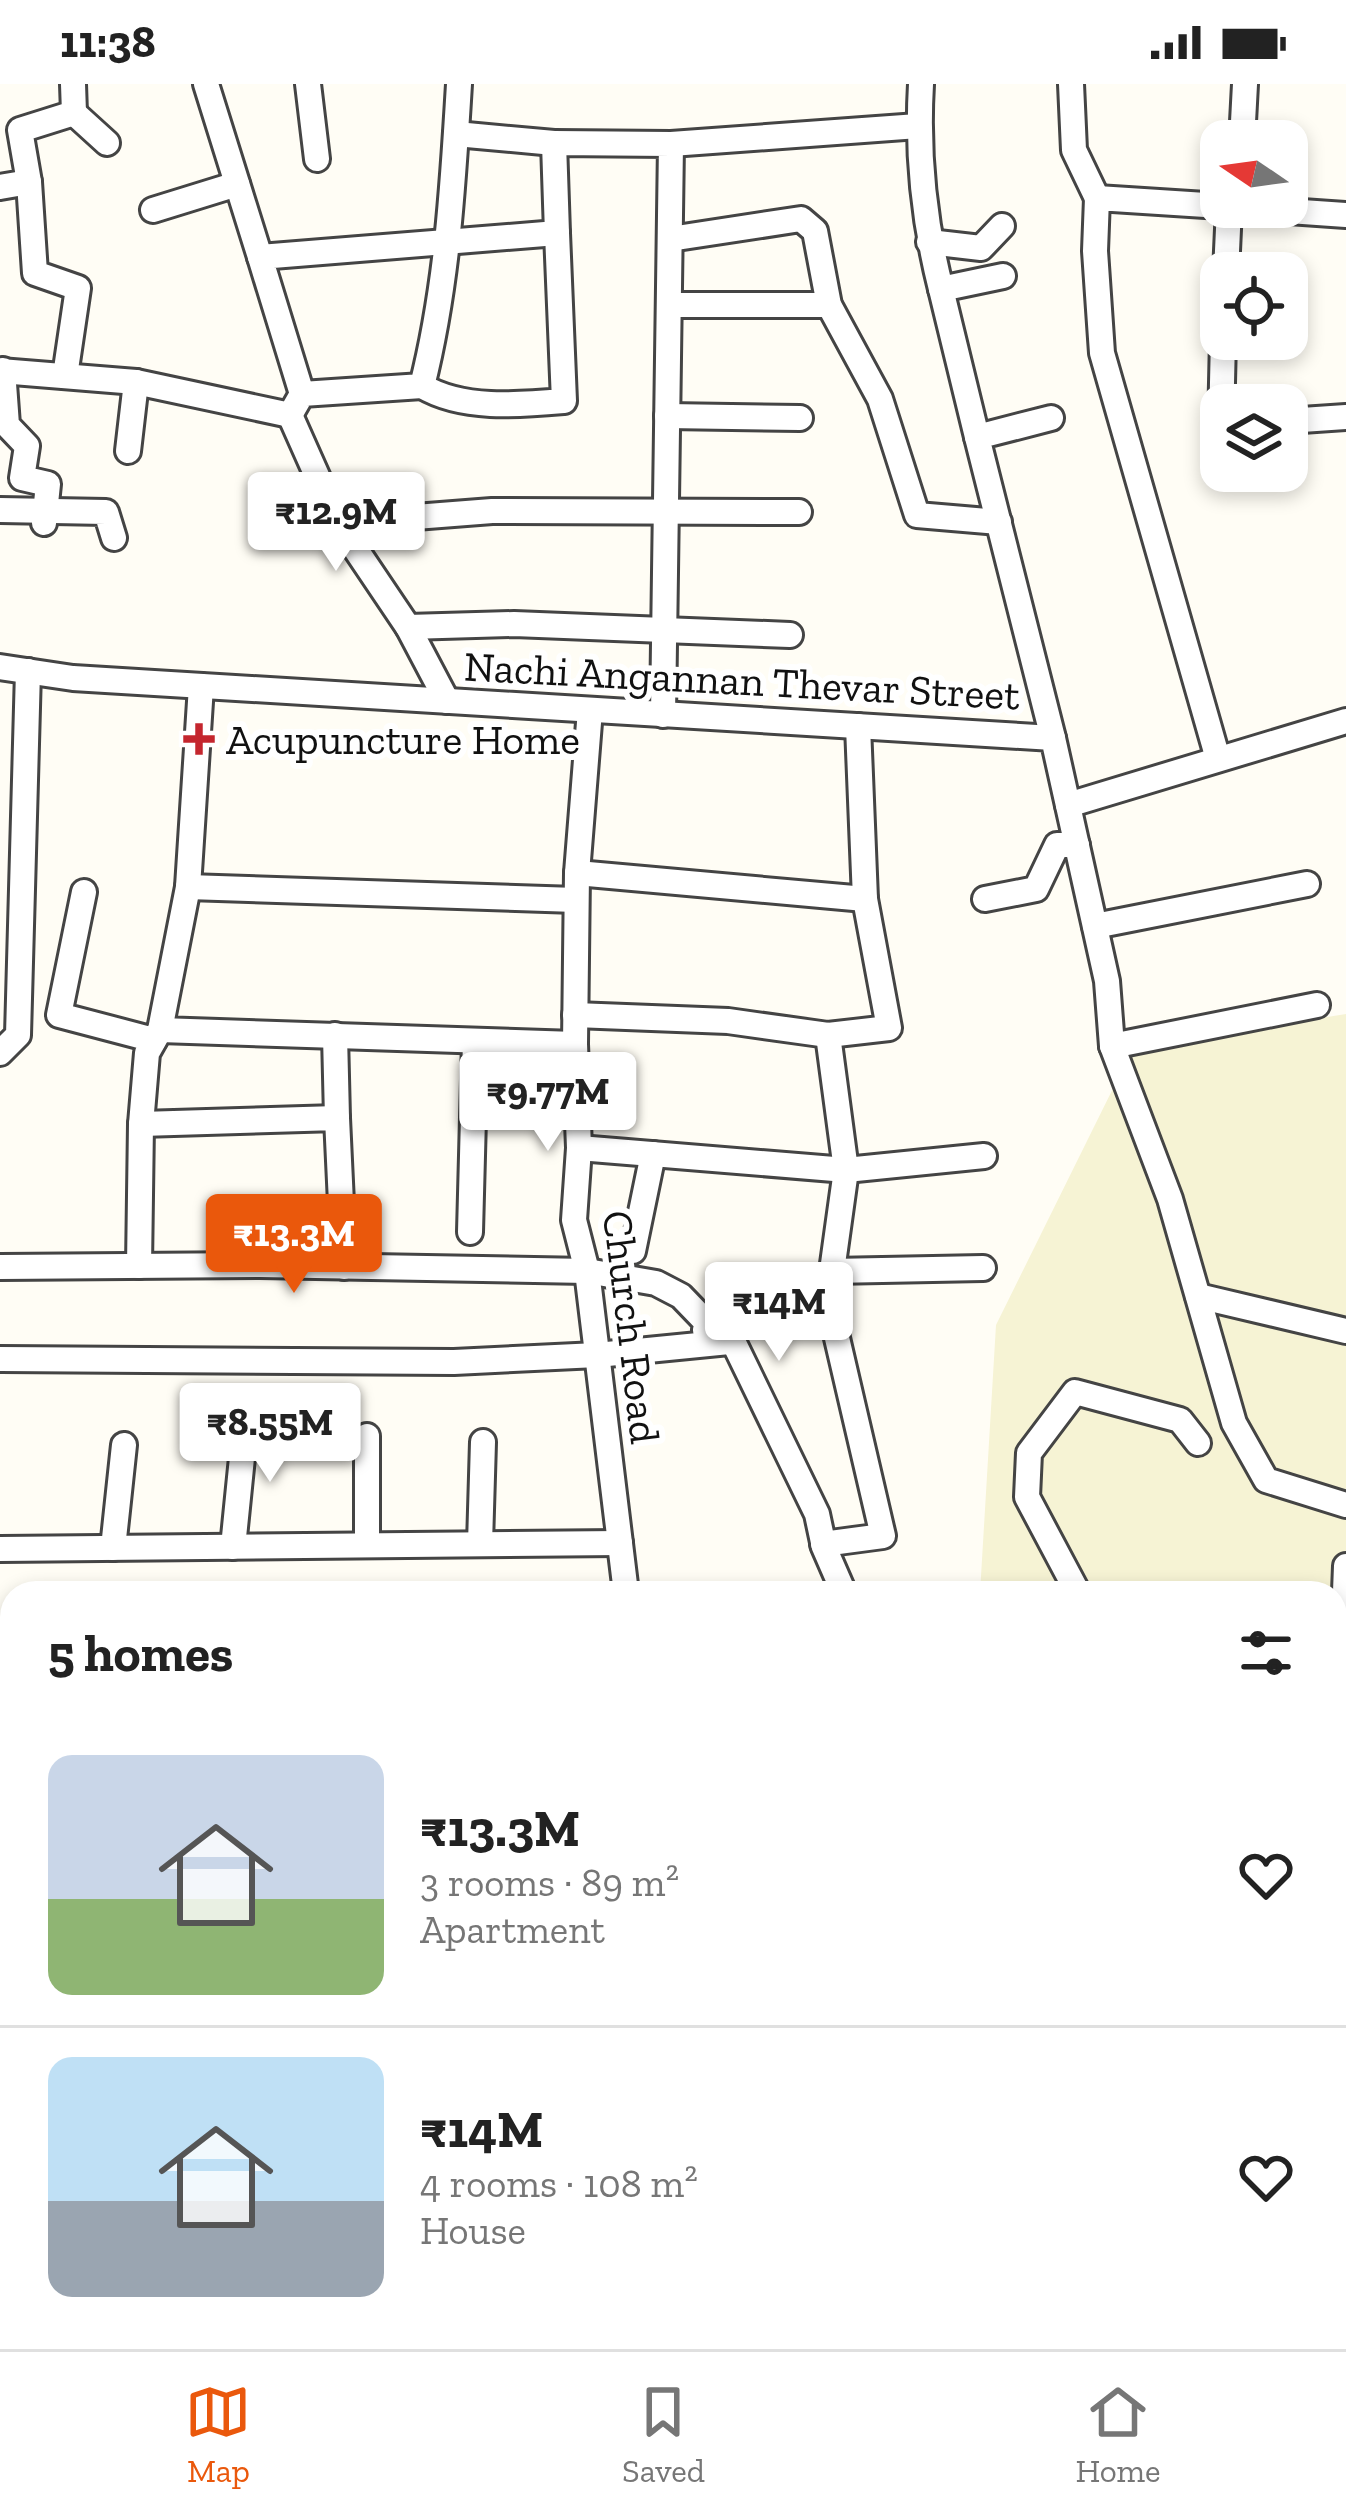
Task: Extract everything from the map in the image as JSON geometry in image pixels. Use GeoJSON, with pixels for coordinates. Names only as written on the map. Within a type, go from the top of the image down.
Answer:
{"type":"FeatureCollection","features":[{"type":"Feature","properties":{"kind":"street"},"geometry":{"type":"LineString","coordinates":[[73,84],[74,113],[106,143]]}},
{"type":"Feature","properties":{"kind":"street"},"geometry":{"type":"LineString","coordinates":[[206,84],[260,257],[296,405],[338,523],[408,627],[447,701]]}},
{"type":"Feature","properties":{"kind":"street"},"geometry":{"type":"LineString","coordinates":[[308,84],[316,159]]}},
{"type":"Feature","properties":{"kind":"street"},"geometry":{"type":"LineString","coordinates":[[422,386],[434,339],[447,239],[459,84]]}},
{"type":"Feature","properties":{"kind":"street"},"geometry":{"type":"LineString","coordinates":[[921,84],[918,126],[929,242],[1053,738]]}},
{"type":"Feature","properties":{"kind":"street"},"geometry":{"type":"LineString","coordinates":[[1071,84],[1074,150],[1097,197],[1095,251],[1102,353],[1218,759]]}},
{"type":"Feature","properties":{"kind":"street"},"geometry":{"type":"LineString","coordinates":[[1243,120],[1244,84]]}},
{"type":"Feature","properties":{"kind":"street"},"geometry":{"type":"LineString","coordinates":[[65,376],[78,288],[34,273],[29,182],[20,130],[74,113]]}},
{"type":"Feature","properties":{"kind":"street"},"geometry":{"type":"LineString","coordinates":[[456,134],[554,143],[671,144],[918,126]]}},
{"type":"Feature","properties":{"kind":"street"},"geometry":{"type":"LineString","coordinates":[[45,516],[47,484],[22,478],[27,446],[7,425],[1,370],[136,382],[296,405],[422,386],[441,397],[519,405],[563,401],[554,143]]}},
{"type":"Feature","properties":{"kind":"street"},"geometry":{"type":"LineString","coordinates":[[663,715],[671,144]]}},
{"type":"Feature","properties":{"kind":"street"},"geometry":{"type":"LineString","coordinates":[[0,187],[29,182]]}},
{"type":"Feature","properties":{"kind":"street"},"geometry":{"type":"LineString","coordinates":[[153,209],[237,184]]}},
{"type":"Feature","properties":{"kind":"street"},"geometry":{"type":"LineString","coordinates":[[1097,197],[1200,205]]}},
{"type":"Feature","properties":{"kind":"street"},"geometry":{"type":"LineString","coordinates":[[1308,212],[1346,215]]}},
{"type":"Feature","properties":{"kind":"street"},"geometry":{"type":"LineString","coordinates":[[670,239],[801,219],[815,231],[830,305],[880,399],[917,515],[999,522]]}},
{"type":"Feature","properties":{"kind":"street"},"geometry":{"type":"LineString","coordinates":[[929,242],[981,248],[1002,226]]}},
{"type":"Feature","properties":{"kind":"street"},"geometry":{"type":"LineString","coordinates":[[260,257],[557,232]]}},
{"type":"Feature","properties":{"kind":"street"},"geometry":{"type":"LineString","coordinates":[[940,289],[1003,276]]}},
{"type":"Feature","properties":{"kind":"street"},"geometry":{"type":"LineString","coordinates":[[669,305],[830,305]]}},
{"type":"Feature","properties":{"kind":"street"},"geometry":{"type":"LineString","coordinates":[[128,451],[136,382]]}},
{"type":"Feature","properties":{"kind":"street"},"geometry":{"type":"LineString","coordinates":[[667,416],[800,418]]}},
{"type":"Feature","properties":{"kind":"street"},"geometry":{"type":"LineString","coordinates":[[1308,420],[1346,417]]}},
{"type":"Feature","properties":{"kind":"street"},"geometry":{"type":"LineString","coordinates":[[977,437],[1052,418]]}},
{"type":"Feature","properties":{"kind":"street"},"geometry":{"type":"LineString","coordinates":[[0,510],[45,516],[106,512],[114,538]]}},
{"type":"Feature","properties":{"kind":"street"},"geometry":{"type":"LineString","coordinates":[[338,523],[492,512],[799,512]]}},
{"type":"Feature","properties":{"kind":"street"},"geometry":{"type":"LineString","coordinates":[[408,627],[514,623],[790,635]]}},
{"type":"Feature","properties":{"kind":"street","name":"Nachi Angannan Thevar Street"},"geometry":{"type":"LineString","coordinates":[[0,667],[74,678],[1053,738],[1107,981],[1112,1046],[1170,1199],[1234,1423],[1266,1480],[1346,1505]]}},
{"type":"Feature","properties":{"kind":"street"},"geometry":{"type":"LineString","coordinates":[[0,1053],[18,1035],[10,972],[28,671]]}},
{"type":"Feature","properties":{"kind":"street"},"geometry":{"type":"LineString","coordinates":[[139,1266],[140,1124],[148,1053],[157,1035],[188,887],[202,686]]}},
{"type":"Feature","properties":{"kind":"street","name":"Church Road"},"geometry":{"type":"LineString","coordinates":[[590,710],[576,900],[579,1148],[574,1220],[587,1271],[625,1581]]}},
{"type":"Feature","properties":{"kind":"street"},"geometry":{"type":"LineString","coordinates":[[1068,805],[1346,721]]}},
{"type":"Feature","properties":{"kind":"street"},"geometry":{"type":"LineString","coordinates":[[575,1015],[728,1021],[828,1035],[890,1028],[865,898],[858,726]]}},
{"type":"Feature","properties":{"kind":"street"},"geometry":{"type":"LineString","coordinates":[[985,899],[1036,889],[1057,844],[1076,845]]}},
{"type":"Feature","properties":{"kind":"street"},"geometry":{"type":"LineString","coordinates":[[577,873],[865,898]]}},
{"type":"Feature","properties":{"kind":"street"},"geometry":{"type":"LineString","coordinates":[[1095,926],[1307,884]]}},
{"type":"Feature","properties":{"kind":"street"},"geometry":{"type":"LineString","coordinates":[[188,887],[576,900]]}},
{"type":"Feature","properties":{"kind":"street"},"geometry":{"type":"LineString","coordinates":[[84,892],[59,1015],[157,1035],[335,1035],[575,1044]]}},
{"type":"Feature","properties":{"kind":"street"},"geometry":{"type":"LineString","coordinates":[[1112,1046],[1317,1005]]}},
{"type":"Feature","properties":{"kind":"street"},"geometry":{"type":"LineString","coordinates":[[335,1035],[344,1268]]}},
{"type":"Feature","properties":{"kind":"street"},"geometry":{"type":"LineString","coordinates":[[824,1544],[883,1536],[827,1295],[846,1170],[828,1035]]}},
{"type":"Feature","properties":{"kind":"street"},"geometry":{"type":"LineString","coordinates":[[470,1232],[476,1041]]}},
{"type":"Feature","properties":{"kind":"street"},"geometry":{"type":"LineString","coordinates":[[140,1124],[337,1118]]}},
{"type":"Feature","properties":{"kind":"street"},"geometry":{"type":"LineString","coordinates":[[579,1148],[846,1170],[984,1156]]}},
{"type":"Feature","properties":{"kind":"street"},"geometry":{"type":"LineString","coordinates":[[633,1251],[652,1154]]}},
{"type":"Feature","properties":{"kind":"street"},"geometry":{"type":"LineString","coordinates":[[0,1267],[587,1271],[656,1283],[681,1296],[707,1324],[705,1330],[733,1341],[818,1514],[839,1581]]}},
{"type":"Feature","properties":{"kind":"street"},"geometry":{"type":"LineString","coordinates":[[832,1271],[983,1268]]}},
{"type":"Feature","properties":{"kind":"street"},"geometry":{"type":"LineString","coordinates":[[1198,1296],[1346,1331]]}},
{"type":"Feature","properties":{"kind":"street"},"geometry":{"type":"LineString","coordinates":[[0,1359],[454,1362],[597,1355],[733,1341]]}},
{"type":"Feature","properties":{"kind":"street"},"geometry":{"type":"LineString","coordinates":[[1072,1581],[1027,1497],[1030,1454],[1076,1392],[1180,1420],[1198,1443]]}},
{"type":"Feature","properties":{"kind":"street"},"geometry":{"type":"LineString","coordinates":[[233,1546],[246,1418]]}},
{"type":"Feature","properties":{"kind":"street"},"geometry":{"type":"LineString","coordinates":[[367,1436],[367,1545]]}},
{"type":"Feature","properties":{"kind":"street"},"geometry":{"type":"LineString","coordinates":[[480,1544],[484,1442]]}},
{"type":"Feature","properties":{"kind":"street"},"geometry":{"type":"LineString","coordinates":[[112,1548],[124,1445]]}},
{"type":"Feature","properties":{"kind":"street"},"geometry":{"type":"LineString","coordinates":[[0,1549],[620,1543]]}},
{"type":"Feature","properties":{"kind":"shaded area"},"geometry":{"type":"Polygon","coordinates":[[[1346,1014],[1346,1581],[981,1581],[996,1325],[1133,1048],[1346,1014]]]}},
{"type":"Feature","properties":{"kind":"place","name":"Acupuncture Home"},"geometry":{"type":"Point","coordinates":[199,739]}}]}
